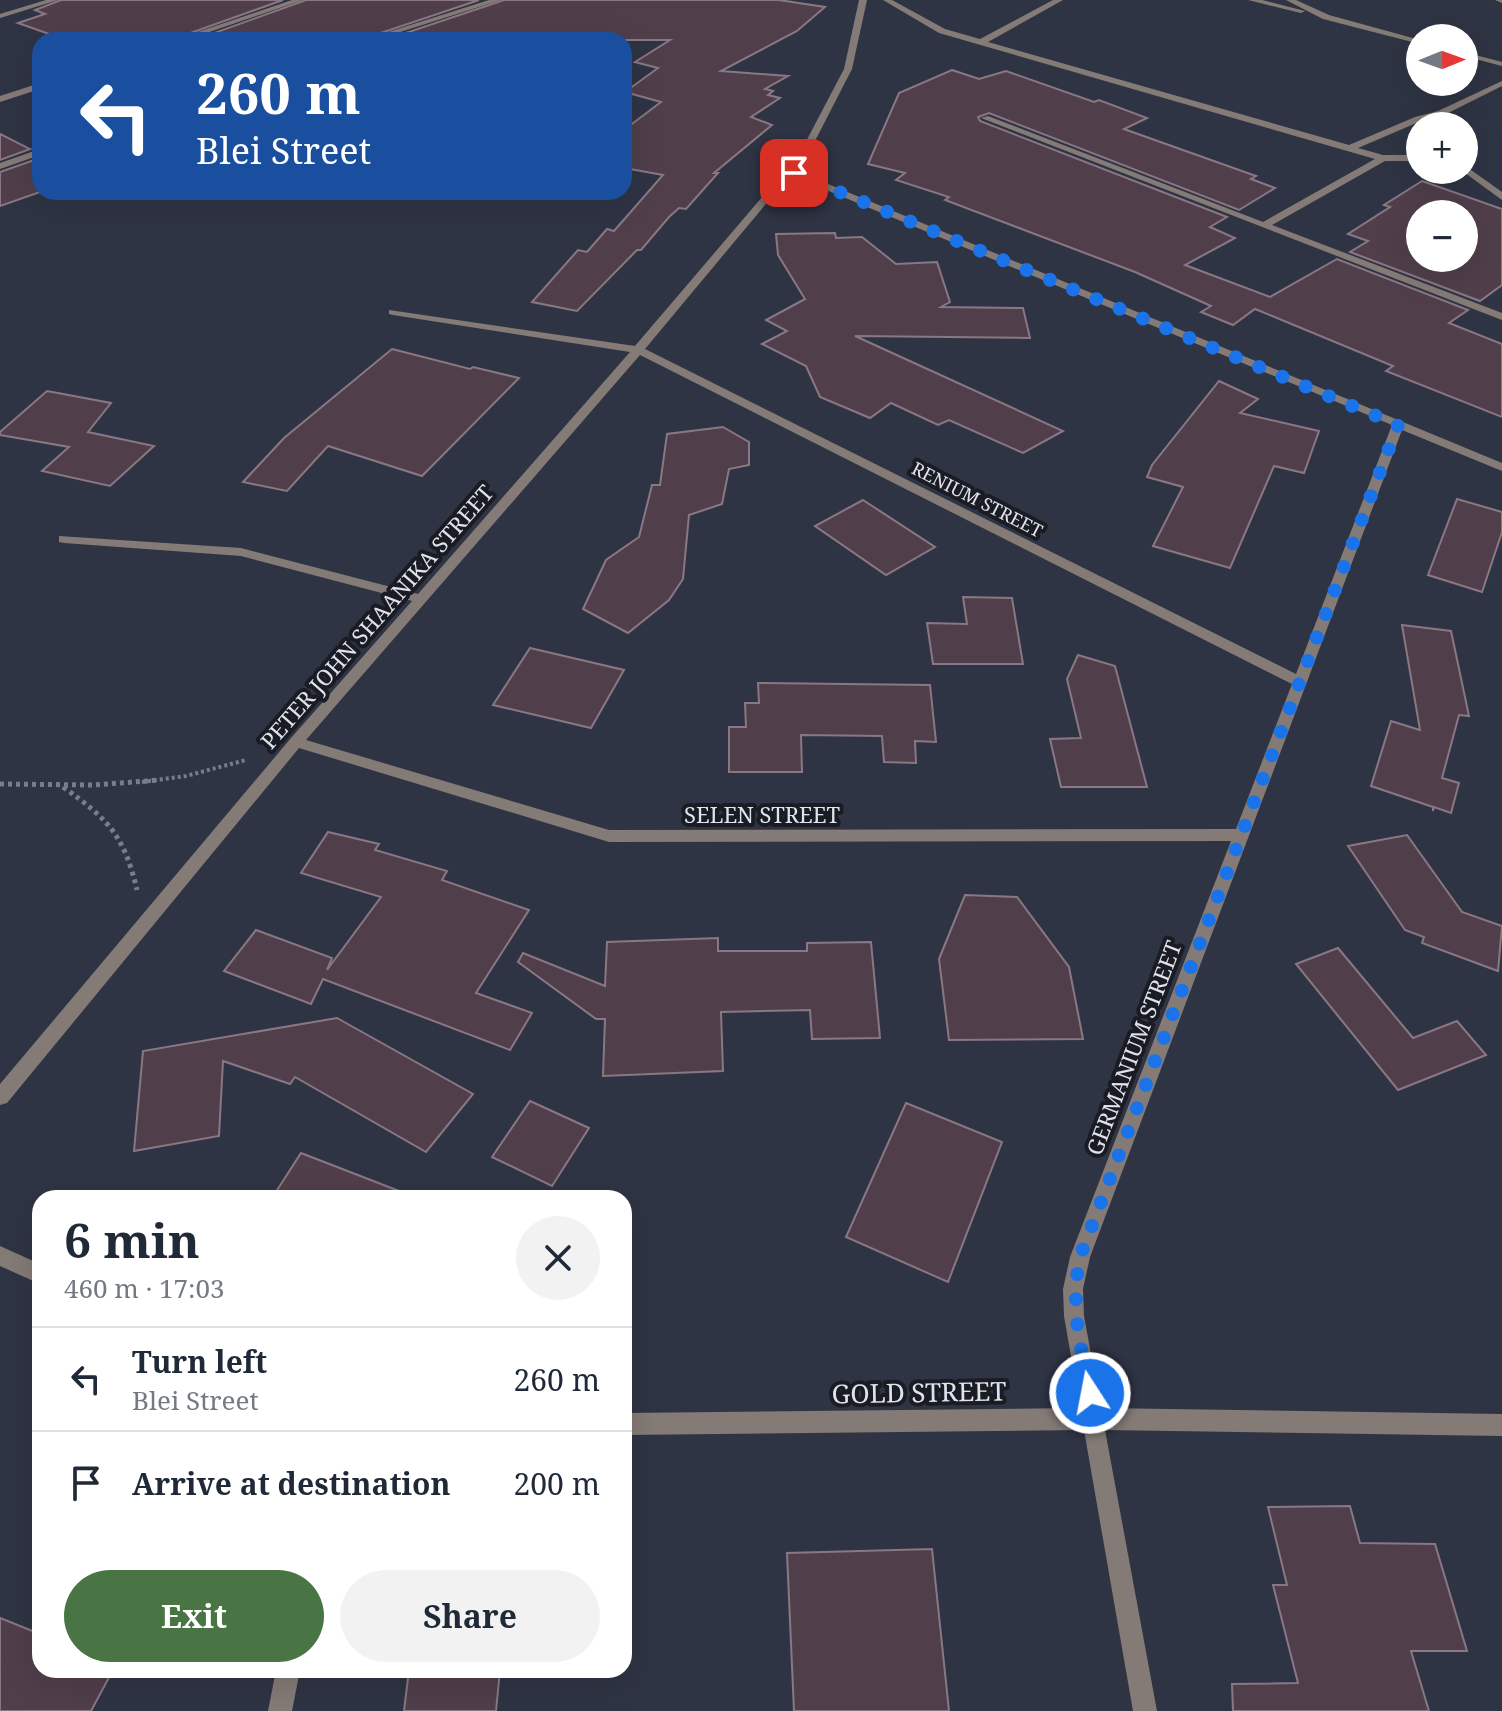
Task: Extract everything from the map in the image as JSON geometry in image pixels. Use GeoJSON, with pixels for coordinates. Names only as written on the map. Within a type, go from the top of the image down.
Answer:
{"type":"FeatureCollection","features":[{"type":"Feature","properties":{"kind":"street"},"geometry":{"type":"LineString","coordinates":[[0,16],[54,0]]}},
{"type":"Feature","properties":{"kind":"street"},"geometry":{"type":"LineString","coordinates":[[202,32],[299,0]]}},
{"type":"Feature","properties":{"kind":"street"},"geometry":{"type":"LineString","coordinates":[[393,32],[497,0]]}},
{"type":"Feature","properties":{"kind":"street"},"geometry":{"type":"LineString","coordinates":[[863,0],[848,69],[794,173],[1502,467]]}},
{"type":"Feature","properties":{"kind":"street"},"geometry":{"type":"LineString","coordinates":[[887,0],[942,31],[1383,158],[1406,158]]}},
{"type":"Feature","properties":{"kind":"street"},"geometry":{"type":"LineString","coordinates":[[981,42],[1059,0]]}},
{"type":"Feature","properties":{"kind":"street"},"geometry":{"type":"LineString","coordinates":[[1252,0],[1406,38]]}},
{"type":"Feature","properties":{"kind":"street"},"geometry":{"type":"LineString","coordinates":[[1290,0],[1326,17]]}},
{"type":"Feature","properties":{"kind":"street"},"geometry":{"type":"LineString","coordinates":[[1478,58],[1502,64]]}},
{"type":"Feature","properties":{"kind":"street"},"geometry":{"type":"LineString","coordinates":[[1443,112],[1502,83]]}},
{"type":"Feature","properties":{"kind":"street"},"geometry":{"type":"LineString","coordinates":[[0,99],[32,89]]}},
{"type":"Feature","properties":{"kind":"street"},"geometry":{"type":"LineString","coordinates":[[985,118],[1502,317]]}},
{"type":"Feature","properties":{"kind":"street"},"geometry":{"type":"LineString","coordinates":[[1351,148],[1406,124]]}},
{"type":"Feature","properties":{"kind":"street"},"geometry":{"type":"LineString","coordinates":[[0,166],[32,155]]}},
{"type":"Feature","properties":{"kind":"street"},"geometry":{"type":"LineString","coordinates":[[1266,224],[1383,158]]}},
{"type":"Feature","properties":{"kind":"street","name":"PETER JOHN SHAANIKA STREET"},"geometry":{"type":"LineString","coordinates":[[0,1097],[296,742],[638,350],[772,191],[794,173]]}},
{"type":"Feature","properties":{"kind":"street"},"geometry":{"type":"LineString","coordinates":[[1478,179],[1502,197]]}},
{"type":"Feature","properties":{"kind":"street","name":"RENIUM STREET"},"geometry":{"type":"LineString","coordinates":[[393,312],[638,350],[1299,682]]}},
{"type":"Feature","properties":{"kind":"street","name":"GERMANIUM STREET"},"geometry":{"type":"LineString","coordinates":[[1145,1711],[1095,1419],[1074,1316],[1073,1289],[1080,1257],[1398,425]]}},
{"type":"Feature","properties":{"kind":"street"},"geometry":{"type":"LineString","coordinates":[[64,539],[241,552],[421,599]]}},
{"type":"Feature","properties":{"kind":"street","name":"SELEN STREET"},"geometry":{"type":"LineString","coordinates":[[296,742],[609,836],[1241,835]]}},
{"type":"Feature","properties":{"kind":"street"},"geometry":{"type":"LineString","coordinates":[[0,1256],[32,1270]]}},
{"type":"Feature","properties":{"kind":"street","name":"GOLD STREET"},"geometry":{"type":"LineString","coordinates":[[632,1424],[1095,1419],[1502,1425]]}},
{"type":"Feature","properties":{"kind":"street"},"geometry":{"type":"LineString","coordinates":[[280,1711],[286,1678]]}},
{"type":"Feature","properties":{"kind":"path"},"geometry":{"type":"LineString","coordinates":[[0,784],[62,786],[138,782],[220,769],[296,742]]}},
{"type":"Feature","properties":{"kind":"path"},"geometry":{"type":"LineString","coordinates":[[62,786],[111,821],[130,852],[137,890],[133,939]]}},
{"type":"Feature","properties":{"kind":"building"},"geometry":{"type":"Polygon","coordinates":[[[61,0],[283,0],[193,32],[43,32],[18,23],[45,14],[35,10],[61,0]]]}},
{"type":"Feature","properties":{"kind":"building"},"geometry":{"type":"Polygon","coordinates":[[[306,0],[479,0],[384,32],[217,32],[306,0]]]}},
{"type":"Feature","properties":{"kind":"building"},"geometry":{"type":"Polygon","coordinates":[[[504,0],[779,0],[825,7],[797,31],[721,71],[788,76],[765,89],[773,91],[768,95],[780,98],[751,117],[772,125],[714,173],[718,173],[686,209],[679,208],[669,217],[641,250],[637,250],[577,311],[532,302],[578,250],[587,252],[607,229],[614,231],[663,175],[632,169],[632,124],[661,102],[632,94],[632,87],[658,68],[635,62],[670,40],[632,40],[632,32],[409,32],[504,0]]]}},
{"type":"Feature","properties":{"kind":"building"},"geometry":{"type":"Polygon","coordinates":[[[952,70],[979,79],[1006,71],[1094,102],[1099,100],[1147,118],[1124,129],[1256,176],[1251,179],[1275,188],[1239,210],[989,113],[978,117],[980,121],[1227,217],[1210,227],[1235,238],[1185,265],[1270,297],[1337,259],[1468,310],[1449,323],[1502,344],[1502,417],[1386,371],[1393,366],[1255,309],[1233,325],[1201,312],[1211,306],[1135,272],[945,200],[949,197],[896,180],[905,173],[868,164],[899,93],[952,70]]]}},
{"type":"Feature","properties":{"kind":"building"},"geometry":{"type":"Polygon","coordinates":[[[0,134],[30,149],[0,160],[0,134]]]}},
{"type":"Feature","properties":{"kind":"building"},"geometry":{"type":"Polygon","coordinates":[[[32,161],[32,195],[0,206],[0,172],[32,161]]]}},
{"type":"Feature","properties":{"kind":"building"},"geometry":{"type":"Polygon","coordinates":[[[1417,184],[1431,184],[1476,200],[1406,200],[1406,272],[1478,272],[1478,201],[1502,209],[1502,285],[1480,301],[1350,252],[1368,241],[1348,234],[1390,207],[1384,205],[1417,184]]]}},
{"type":"Feature","properties":{"kind":"building"},"geometry":{"type":"Polygon","coordinates":[[[835,233],[836,238],[862,237],[896,264],[937,262],[950,302],[941,307],[1023,308],[1030,338],[855,336],[1063,431],[1023,453],[949,420],[938,425],[891,403],[870,418],[820,397],[806,366],[762,344],[787,331],[766,320],[805,299],[778,255],[776,234],[835,233]]]}},
{"type":"Feature","properties":{"kind":"building"},"geometry":{"type":"Polygon","coordinates":[[[392,349],[519,378],[422,476],[328,446],[287,491],[243,482],[284,438],[392,349]]]}},
{"type":"Feature","properties":{"kind":"building"},"geometry":{"type":"Polygon","coordinates":[[[1219,381],[1258,399],[1240,413],[1319,431],[1304,473],[1274,466],[1230,568],[1153,546],[1183,487],[1147,477],[1152,465],[1219,381]]]}},
{"type":"Feature","properties":{"kind":"building"},"geometry":{"type":"Polygon","coordinates":[[[47,391],[111,403],[88,432],[154,446],[110,486],[42,471],[69,447],[0,435],[0,432],[47,391]]]}},
{"type":"Feature","properties":{"kind":"building"},"geometry":{"type":"Polygon","coordinates":[[[723,427],[749,442],[749,465],[729,469],[722,504],[689,515],[683,579],[669,600],[628,633],[583,609],[606,560],[639,537],[652,485],[660,485],[667,434],[723,427]]]}},
{"type":"Feature","properties":{"kind":"building"},"geometry":{"type":"Polygon","coordinates":[[[1457,499],[1502,512],[1502,532],[1482,592],[1428,575],[1457,499]]]}},
{"type":"Feature","properties":{"kind":"building"},"geometry":{"type":"Polygon","coordinates":[[[863,500],[935,547],[886,575],[815,526],[863,500]]]}},
{"type":"Feature","properties":{"kind":"building"},"geometry":{"type":"Polygon","coordinates":[[[963,597],[1012,598],[1023,664],[933,664],[927,623],[967,624],[963,597]]]}},
{"type":"Feature","properties":{"kind":"building"},"geometry":{"type":"Polygon","coordinates":[[[1402,625],[1451,631],[1469,716],[1459,715],[1442,778],[1459,783],[1451,813],[1434,807],[1433,811],[1433,807],[1371,786],[1391,721],[1420,730],[1402,625]]]}},
{"type":"Feature","properties":{"kind":"building"},"geometry":{"type":"Polygon","coordinates":[[[530,648],[624,670],[591,728],[493,705],[530,648]]]}},
{"type":"Feature","properties":{"kind":"building"},"geometry":{"type":"Polygon","coordinates":[[[1078,655],[1115,666],[1147,787],[1061,787],[1050,739],[1081,738],[1067,679],[1078,655]]]}},
{"type":"Feature","properties":{"kind":"building"},"geometry":{"type":"Polygon","coordinates":[[[758,683],[930,685],[936,742],[915,741],[916,763],[884,762],[882,736],[801,735],[802,772],[729,772],[729,727],[746,727],[745,703],[759,703],[758,683]]]}},
{"type":"Feature","properties":{"kind":"building"},"geometry":{"type":"Polygon","coordinates":[[[328,832],[379,844],[375,850],[447,871],[442,880],[529,910],[476,993],[532,1013],[510,1050],[323,979],[311,1004],[224,971],[256,930],[332,958],[327,970],[381,897],[301,873],[328,832]]]}},
{"type":"Feature","properties":{"kind":"building"},"geometry":{"type":"Polygon","coordinates":[[[1407,835],[1462,912],[1502,926],[1498,971],[1422,943],[1424,937],[1405,930],[1348,846],[1407,835]]]}},
{"type":"Feature","properties":{"kind":"building"},"geometry":{"type":"Polygon","coordinates":[[[965,895],[1017,897],[1069,967],[1083,1039],[949,1040],[939,959],[965,895]]]}},
{"type":"Feature","properties":{"kind":"building"},"geometry":{"type":"Polygon","coordinates":[[[718,938],[718,951],[807,951],[807,943],[871,942],[880,1038],[812,1039],[810,1010],[721,1012],[723,1071],[603,1076],[605,1019],[596,1019],[518,962],[523,953],[605,986],[607,942],[718,938]]]}},
{"type":"Feature","properties":{"kind":"building"},"geometry":{"type":"Polygon","coordinates":[[[1338,948],[1413,1038],[1457,1021],[1486,1055],[1398,1090],[1296,964],[1338,948]]]}},
{"type":"Feature","properties":{"kind":"building"},"geometry":{"type":"Polygon","coordinates":[[[337,1018],[473,1094],[426,1152],[295,1077],[290,1084],[223,1061],[219,1136],[134,1151],[143,1051],[337,1018]]]}},
{"type":"Feature","properties":{"kind":"building"},"geometry":{"type":"Polygon","coordinates":[[[530,1101],[589,1128],[552,1186],[492,1157],[530,1101]]]}},
{"type":"Feature","properties":{"kind":"building"},"geometry":{"type":"Polygon","coordinates":[[[906,1103],[1002,1142],[948,1282],[846,1237],[906,1103]]]}},
{"type":"Feature","properties":{"kind":"building"},"geometry":{"type":"Polygon","coordinates":[[[301,1153],[397,1190],[277,1190],[301,1153]]]}},
{"type":"Feature","properties":{"kind":"building"},"geometry":{"type":"Polygon","coordinates":[[[1350,1506],[1360,1543],[1435,1544],[1467,1651],[1411,1651],[1429,1711],[1233,1711],[1232,1684],[1298,1683],[1273,1585],[1287,1585],[1268,1507],[1350,1506]]]}},
{"type":"Feature","properties":{"kind":"building"},"geometry":{"type":"Polygon","coordinates":[[[932,1549],[949,1711],[794,1711],[787,1553],[932,1549]]]}},
{"type":"Feature","properties":{"kind":"building"},"geometry":{"type":"Polygon","coordinates":[[[0,1618],[32,1631],[32,1678],[109,1678],[91,1711],[0,1711],[0,1618]]]}},
{"type":"Feature","properties":{"kind":"building"},"geometry":{"type":"Polygon","coordinates":[[[408,1678],[499,1678],[496,1711],[404,1711],[408,1678]]]}},
{"type":"Feature","properties":{"kind":"route"},"geometry":{"type":"LineString","coordinates":[[794,173],[1398,425],[1080,1257],[1073,1289],[1074,1316],[1090,1393]]}}]}
